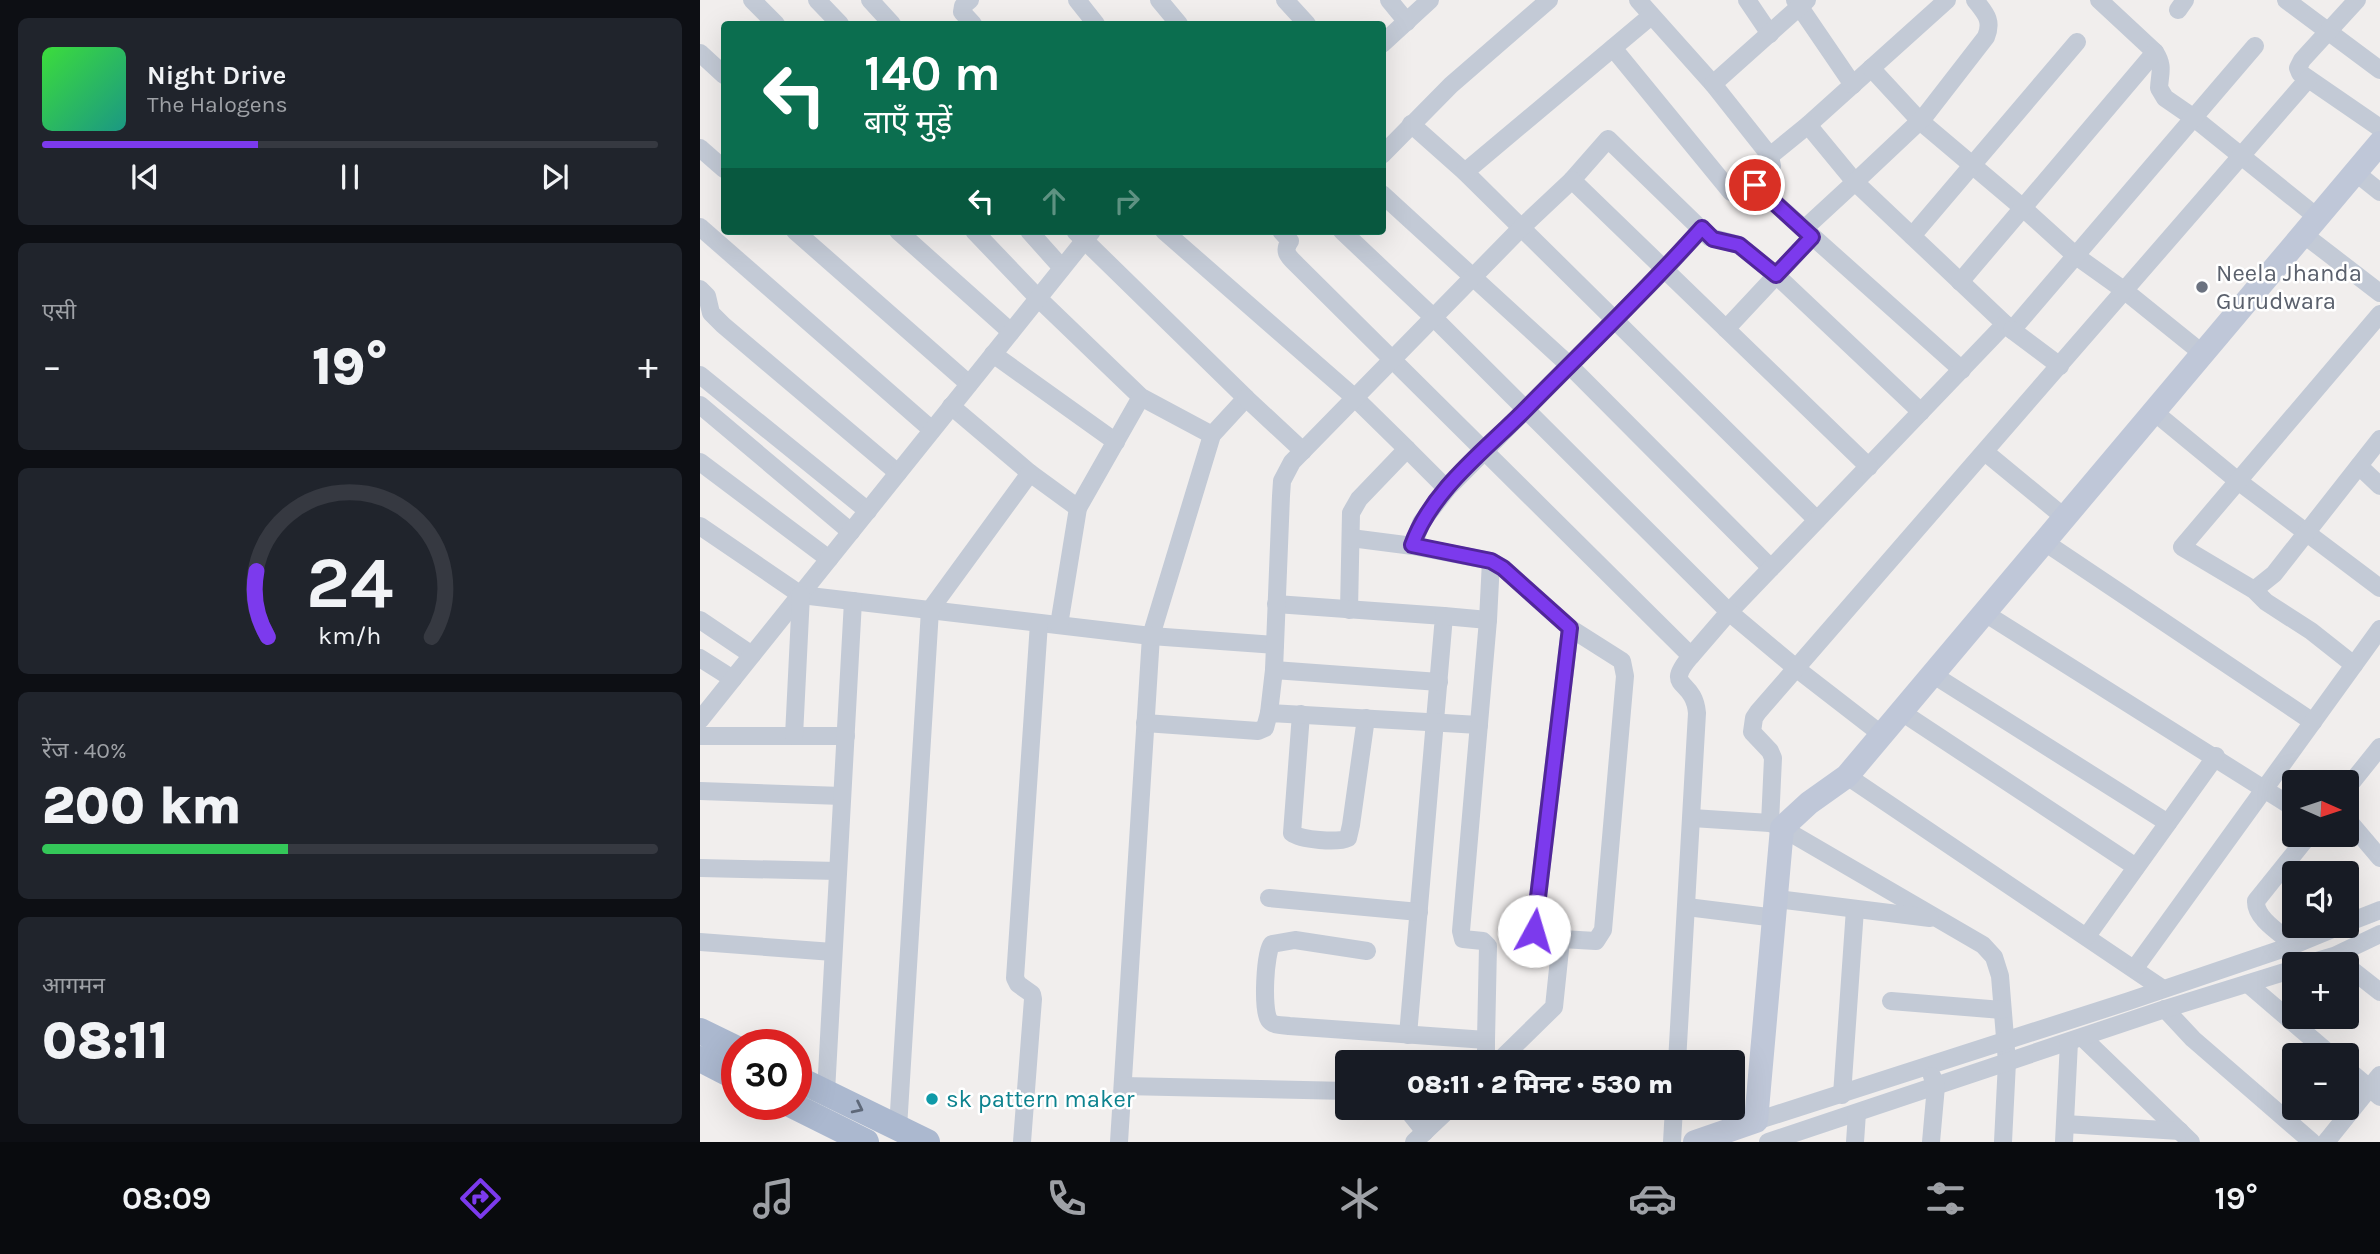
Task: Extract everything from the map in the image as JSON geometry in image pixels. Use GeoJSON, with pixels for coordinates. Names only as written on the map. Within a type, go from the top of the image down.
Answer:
{"type":"FeatureCollection","features":[{"type":"Feature","properties":{"kind":"main road"},"geometry":{"type":"LineString","coordinates":[[700,1031],[721,1041]]}},
{"type":"Feature","properties":{"kind":"main road"},"geometry":{"type":"LineString","coordinates":[[700,1059],[721,1070]]}},
{"type":"Feature","properties":{"kind":"main road"},"geometry":{"type":"LineString","coordinates":[[812,1086],[927,1142]]}},
{"type":"Feature","properties":{"kind":"main road"},"geometry":{"type":"LineString","coordinates":[[812,1115],[866,1142]]}},
{"type":"Feature","properties":{"kind":"street"},"geometry":{"type":"LineString","coordinates":[[752,0],[773,21]]}},
{"type":"Feature","properties":{"kind":"street"},"geometry":{"type":"LineString","coordinates":[[817,0],[837,21]]}},
{"type":"Feature","properties":{"kind":"street"},"geometry":{"type":"LineString","coordinates":[[870,0],[889,21]]}},
{"type":"Feature","properties":{"kind":"street"},"geometry":{"type":"LineString","coordinates":[[970,0],[963,6],[962,12],[970,21]]}},
{"type":"Feature","properties":{"kind":"street"},"geometry":{"type":"LineString","coordinates":[[1077,0],[1094,21]]}},
{"type":"Feature","properties":{"kind":"street"},"geometry":{"type":"LineString","coordinates":[[1160,0],[1177,21]]}},
{"type":"Feature","properties":{"kind":"street"},"geometry":{"type":"LineString","coordinates":[[1285,0],[1304,21]]}},
{"type":"Feature","properties":{"kind":"street"},"geometry":{"type":"LineString","coordinates":[[1389,0],[1408,22]]}},
{"type":"Feature","properties":{"kind":"street"},"geometry":{"type":"LineString","coordinates":[[1386,41],[1430,0]]}},
{"type":"Feature","properties":{"kind":"street"},"geometry":{"type":"LineString","coordinates":[[1386,151],[1451,85],[1549,0]]}},
{"type":"Feature","properties":{"kind":"street"},"geometry":{"type":"LineString","coordinates":[[1613,48],[1731,192],[1738,194],[1755,185],[1772,166],[1770,156],[1713,83],[1638,0]]}},
{"type":"Feature","properties":{"kind":"street"},"geometry":{"type":"LineString","coordinates":[[1747,0],[1770,34]]}},
{"type":"Feature","properties":{"kind":"street"},"geometry":{"type":"LineString","coordinates":[[1770,156],[1947,0]]}},
{"type":"Feature","properties":{"kind":"street"},"geometry":{"type":"LineString","coordinates":[[1726,329],[1855,182],[1920,121],[1986,37],[1990,23],[1988,16],[1975,0]]}},
{"type":"Feature","properties":{"kind":"street"},"geometry":{"type":"LineString","coordinates":[[2099,0],[2155,52],[2162,62],[2158,84],[2160,93],[2242,157],[2380,293]]}},
{"type":"Feature","properties":{"kind":"street"},"geometry":{"type":"LineString","coordinates":[[2286,0],[2380,71]]}},
{"type":"Feature","properties":{"kind":"street"},"geometry":{"type":"LineString","coordinates":[[2357,0],[2299,64],[2300,73],[2380,128]]}},
{"type":"Feature","properties":{"kind":"street"},"geometry":{"type":"LineString","coordinates":[[1713,83],[1770,34],[1800,3],[1853,85]]}},
{"type":"Feature","properties":{"kind":"street"},"geometry":{"type":"LineString","coordinates":[[1465,172],[1651,16]]}},
{"type":"Feature","properties":{"kind":"street"},"geometry":{"type":"LineString","coordinates":[[1912,236],[2077,42]]}},
{"type":"Feature","properties":{"kind":"street"},"geometry":{"type":"LineString","coordinates":[[1678,1050],[1696,708],[1694,697],[1680,682],[1680,669],[1729,612],[1817,520],[2076,256],[2255,46]]}},
{"type":"Feature","properties":{"kind":"street"},"geometry":{"type":"LineString","coordinates":[[700,52],[721,72]]}},
{"type":"Feature","properties":{"kind":"street"},"geometry":{"type":"LineString","coordinates":[[1960,282],[2155,52]]}},
{"type":"Feature","properties":{"kind":"street"},"geometry":{"type":"LineString","coordinates":[[1871,68],[1920,121],[2076,256],[2125,291],[2202,353]]}},
{"type":"Feature","properties":{"kind":"street"},"geometry":{"type":"LineString","coordinates":[[1762,1135],[1776,909],[1776,826],[1773,758],[1752,732],[1754,718],[2308,79]]}},
{"type":"Feature","properties":{"kind":"street"},"geometry":{"type":"LineString","coordinates":[[1411,124],[1465,172],[1817,520]]}},
{"type":"Feature","properties":{"kind":"street"},"geometry":{"type":"LineString","coordinates":[[1808,125],[1855,182],[2009,327],[2060,366]]}},
{"type":"Feature","properties":{"kind":"street"},"geometry":{"type":"LineString","coordinates":[[1145,723],[1258,731],[1265,728],[1274,670],[1282,481],[1292,462],[1521,228],[1572,180],[1608,139],[1713,239],[1739,245],[1776,275],[1921,412]]}},
{"type":"Feature","properties":{"kind":"street"},"geometry":{"type":"LineString","coordinates":[[1776,826],[1847,776],[2380,143]]}},
{"type":"Feature","properties":{"kind":"street"},"geometry":{"type":"LineString","coordinates":[[700,148],[721,166]]}},
{"type":"Feature","properties":{"kind":"street"},"geometry":{"type":"LineString","coordinates":[[2355,172],[2380,192]]}},
{"type":"Feature","properties":{"kind":"street"},"geometry":{"type":"LineString","coordinates":[[1572,180],[1869,467]]}},
{"type":"Feature","properties":{"kind":"street"},"geometry":{"type":"LineString","coordinates":[[1755,185],[1962,370]]}},
{"type":"Feature","properties":{"kind":"street"},"geometry":{"type":"LineString","coordinates":[[1386,198],[1569,365],[1771,568]]}},
{"type":"Feature","properties":{"kind":"street"},"geometry":{"type":"LineString","coordinates":[[700,227],[932,430]]}},
{"type":"Feature","properties":{"kind":"street"},"geometry":{"type":"LineString","coordinates":[[1412,545],[1421,523],[1447,489],[1665,270],[1702,228]]}},
{"type":"Feature","properties":{"kind":"street"},"geometry":{"type":"LineString","coordinates":[[800,235],[969,384]]}},
{"type":"Feature","properties":{"kind":"street"},"geometry":{"type":"LineString","coordinates":[[902,235],[1010,332]]}},
{"type":"Feature","properties":{"kind":"street"},"geometry":{"type":"LineString","coordinates":[[978,235],[1038,298],[1142,397],[1212,435]]}},
{"type":"Feature","properties":{"kind":"street"},"geometry":{"type":"LineString","coordinates":[[1033,235],[1062,268]]}},
{"type":"Feature","properties":{"kind":"street"},"geometry":{"type":"LineString","coordinates":[[700,720],[1062,268],[1082,235]]}},
{"type":"Feature","properties":{"kind":"street"},"geometry":{"type":"LineString","coordinates":[[1084,235],[1246,398],[1303,451]]}},
{"type":"Feature","properties":{"kind":"street"},"geometry":{"type":"LineString","coordinates":[[1169,235],[1355,398],[1447,489]]}},
{"type":"Feature","properties":{"kind":"street"},"geometry":{"type":"LineString","coordinates":[[1291,235],[1286,247],[1287,254],[1691,656]]}},
{"type":"Feature","properties":{"kind":"street"},"geometry":{"type":"LineString","coordinates":[[1346,235],[1433,317],[1729,612],[1881,734]]}},
{"type":"Feature","properties":{"kind":"street"},"geometry":{"type":"LineString","coordinates":[[700,289],[706,296],[709,310],[723,325],[898,473]]}},
{"type":"Feature","properties":{"kind":"street"},"geometry":{"type":"LineString","coordinates":[[2354,666],[2311,631],[2266,602],[2254,590],[2182,547],[2380,314]]}},
{"type":"Feature","properties":{"kind":"street"},"geometry":{"type":"LineString","coordinates":[[993,354],[1116,442]]}},
{"type":"Feature","properties":{"kind":"street"},"geometry":{"type":"LineString","coordinates":[[700,375],[867,511]]}},
{"type":"Feature","properties":{"kind":"street"},"geometry":{"type":"LineString","coordinates":[[1059,625],[1079,508],[1142,397]]}},
{"type":"Feature","properties":{"kind":"street"},"geometry":{"type":"LineString","coordinates":[[1119,1142],[1151,636],[1212,435],[1246,398]]}},
{"type":"Feature","properties":{"kind":"street"},"geometry":{"type":"LineString","coordinates":[[700,405],[851,531]]}},
{"type":"Feature","properties":{"kind":"street"},"geometry":{"type":"LineString","coordinates":[[951,406],[1030,473],[1079,508]]}},
{"type":"Feature","properties":{"kind":"street"},"geometry":{"type":"LineString","coordinates":[[2153,411],[2238,481],[2380,588]]}},
{"type":"Feature","properties":{"kind":"street"},"geometry":{"type":"LineString","coordinates":[[2254,590],[2274,574],[2380,439]]}},
{"type":"Feature","properties":{"kind":"street"},"geometry":{"type":"LineString","coordinates":[[1349,610],[1351,513],[1354,506],[1406,449]]}},
{"type":"Feature","properties":{"kind":"street"},"geometry":{"type":"LineString","coordinates":[[1985,452],[2064,517]]}},
{"type":"Feature","properties":{"kind":"street"},"geometry":{"type":"LineString","coordinates":[[700,462],[829,559]]}},
{"type":"Feature","properties":{"kind":"street"},"geometry":{"type":"LineString","coordinates":[[2359,466],[2380,486]]}},
{"type":"Feature","properties":{"kind":"street"},"geometry":{"type":"LineString","coordinates":[[898,1128],[930,610],[1030,473]]}},
{"type":"Feature","properties":{"kind":"street"},"geometry":{"type":"LineString","coordinates":[[700,526],[800,595],[1151,636],[1275,645]]}},
{"type":"Feature","properties":{"kind":"street"},"geometry":{"type":"LineString","coordinates":[[1350,538],[1412,545],[1491,561],[1503,568],[1570,628],[1622,661],[1625,676],[1602,933],[1596,942],[1539,937],[1534,931],[1570,628]]}},
{"type":"Feature","properties":{"kind":"street"},"geometry":{"type":"LineString","coordinates":[[2043,541],[2313,722]]}},
{"type":"Feature","properties":{"kind":"street"},"geometry":{"type":"LineString","coordinates":[[1486,1050],[1488,946],[1483,941],[1463,939],[1461,936],[1491,561]]}},
{"type":"Feature","properties":{"kind":"street"},"geometry":{"type":"LineString","coordinates":[[794,736],[800,595]]}},
{"type":"Feature","properties":{"kind":"street"},"geometry":{"type":"LineString","coordinates":[[825,1092],[853,601]]}},
{"type":"Feature","properties":{"kind":"street"},"geometry":{"type":"LineString","coordinates":[[1276,604],[1488,620]]}},
{"type":"Feature","properties":{"kind":"street"},"geometry":{"type":"LineString","coordinates":[[1983,612],[2216,756],[2282,800]]}},
{"type":"Feature","properties":{"kind":"street"},"geometry":{"type":"LineString","coordinates":[[1408,1035],[1444,616]]}},
{"type":"Feature","properties":{"kind":"street"},"geometry":{"type":"LineString","coordinates":[[700,620],[752,655]]}},
{"type":"Feature","properties":{"kind":"street"},"geometry":{"type":"LineString","coordinates":[[1022,1142],[1033,1002],[1032,995],[1018,984],[1015,978],[1039,623]]}},
{"type":"Feature","properties":{"kind":"street"},"geometry":{"type":"LineString","coordinates":[[2135,968],[2380,629]]}},
{"type":"Feature","properties":{"kind":"street"},"geometry":{"type":"LineString","coordinates":[[700,658],[733,679]]}},
{"type":"Feature","properties":{"kind":"street"},"geometry":{"type":"LineString","coordinates":[[1274,670],[1439,682]]}},
{"type":"Feature","properties":{"kind":"street"},"geometry":{"type":"LineString","coordinates":[[1932,674],[2168,823]]}},
{"type":"Feature","properties":{"kind":"street"},"geometry":{"type":"LineString","coordinates":[[1900,711],[2136,867]]}},
{"type":"Feature","properties":{"kind":"street"},"geometry":{"type":"LineString","coordinates":[[1269,713],[1479,725]]}},
{"type":"Feature","properties":{"kind":"street"},"geometry":{"type":"LineString","coordinates":[[1301,714],[1292,833],[1301,838],[1348,838],[1366,718]]}},
{"type":"Feature","properties":{"kind":"street"},"geometry":{"type":"LineString","coordinates":[[700,736],[846,736]]}},
{"type":"Feature","properties":{"kind":"street"},"geometry":{"type":"LineString","coordinates":[[2359,773],[2380,747]]}},
{"type":"Feature","properties":{"kind":"street"},"geometry":{"type":"LineString","coordinates":[[2087,936],[2216,756]]}},
{"type":"Feature","properties":{"kind":"street"},"geometry":{"type":"LineString","coordinates":[[1847,776],[2163,989]]}},
{"type":"Feature","properties":{"kind":"street"},"geometry":{"type":"LineString","coordinates":[[700,791],[842,796]]}},
{"type":"Feature","properties":{"kind":"street"},"geometry":{"type":"LineString","coordinates":[[1692,818],[1776,826],[1983,945],[1994,957],[1998,967],[2003,1010],[2003,1142]]}},
{"type":"Feature","properties":{"kind":"street"},"geometry":{"type":"LineString","coordinates":[[2359,834],[2380,858]]}},
{"type":"Feature","properties":{"kind":"street"},"geometry":{"type":"LineString","coordinates":[[2294,945],[2258,912],[2256,901],[2299,847]]}},
{"type":"Feature","properties":{"kind":"street"},"geometry":{"type":"LineString","coordinates":[[700,868],[838,872]]}},
{"type":"Feature","properties":{"kind":"street"},"geometry":{"type":"LineString","coordinates":[[1269,898],[1419,912]]}},
{"type":"Feature","properties":{"kind":"street"},"geometry":{"type":"LineString","coordinates":[[1687,907],[1855,909],[1937,919]]}},
{"type":"Feature","properties":{"kind":"street"},"geometry":{"type":"LineString","coordinates":[[1842,1094],[1855,909]]}},
{"type":"Feature","properties":{"kind":"street"},"geometry":{"type":"LineString","coordinates":[[2359,919],[2380,910]]}},
{"type":"Feature","properties":{"kind":"street"},"geometry":{"type":"LineString","coordinates":[[2356,952],[2380,934]]}},
{"type":"Feature","properties":{"kind":"street"},"geometry":{"type":"LineString","coordinates":[[1695,1142],[1762,1135],[1857,1113],[1933,1076],[2163,989],[2311,938]]}},
{"type":"Feature","properties":{"kind":"street"},"geometry":{"type":"LineString","coordinates":[[1367,951],[1295,940],[1272,944],[1268,953],[1265,1001],[1269,1019],[1274,1024],[1289,1026],[1486,1040]]}},
{"type":"Feature","properties":{"kind":"street"},"geometry":{"type":"LineString","coordinates":[[1510,1050],[1554,1007],[1562,940]]}},
{"type":"Feature","properties":{"kind":"street"},"geometry":{"type":"LineString","coordinates":[[700,942],[833,952]]}},
{"type":"Feature","properties":{"kind":"street"},"geometry":{"type":"LineString","coordinates":[[2005,1050],[2076,1040],[2282,972]]}},
{"type":"Feature","properties":{"kind":"street"},"geometry":{"type":"LineString","coordinates":[[2359,975],[2380,992]]}},
{"type":"Feature","properties":{"kind":"street"},"geometry":{"type":"LineString","coordinates":[[2248,984],[2317,1043]]}},
{"type":"Feature","properties":{"kind":"street"},"geometry":{"type":"LineString","coordinates":[[1891,1001],[2003,1010]]}},
{"type":"Feature","properties":{"kind":"street"},"geometry":{"type":"LineString","coordinates":[[2165,1009],[2193,1039],[2312,1142]]}},
{"type":"Feature","properties":{"kind":"street"},"geometry":{"type":"LineString","coordinates":[[2064,1142],[2076,1040]]}},
{"type":"Feature","properties":{"kind":"street"},"geometry":{"type":"LineString","coordinates":[[2076,1040],[2185,1137]]}},
{"type":"Feature","properties":{"kind":"street"},"geometry":{"type":"LineString","coordinates":[[1762,1135],[1842,1094],[1933,1076]]}},
{"type":"Feature","properties":{"kind":"street"},"geometry":{"type":"LineString","coordinates":[[1931,1142],[1933,1076]]}},
{"type":"Feature","properties":{"kind":"street"},"geometry":{"type":"LineString","coordinates":[[2326,1142],[2377,1087],[2359,1076]]}},
{"type":"Feature","properties":{"kind":"street"},"geometry":{"type":"LineString","coordinates":[[1123,1086],[1335,1091]]}},
{"type":"Feature","properties":{"kind":"street"},"geometry":{"type":"LineString","coordinates":[[1855,1142],[1857,1113]]}},
{"type":"Feature","properties":{"kind":"street"},"geometry":{"type":"LineString","coordinates":[[1412,1120],[1420,1137],[1438,1120]]}},
{"type":"Feature","properties":{"kind":"street"},"geometry":{"type":"LineString","coordinates":[[1672,1142],[1673,1120]]}},
{"type":"Feature","properties":{"kind":"street"},"geometry":{"type":"LineString","coordinates":[[2065,1124],[2185,1137]]}},
{"type":"Feature","properties":{"kind":"place","name":"Neela Jhanda Gurudwara"},"geometry":{"type":"Point","coordinates":[2202,287]}},
{"type":"Feature","properties":{"kind":"place","name":"sk pattern maker"},"geometry":{"type":"Point","coordinates":[932,1099]}},
{"type":"Feature","properties":{"kind":"route"},"geometry":{"type":"LineString","coordinates":[[1534,931],[1570,628],[1503,568],[1491,561],[1412,545],[1421,523],[1447,489],[1665,270],[1702,228],[1713,239],[1739,245],[1776,275],[1812,237],[1755,185]]}}]}
